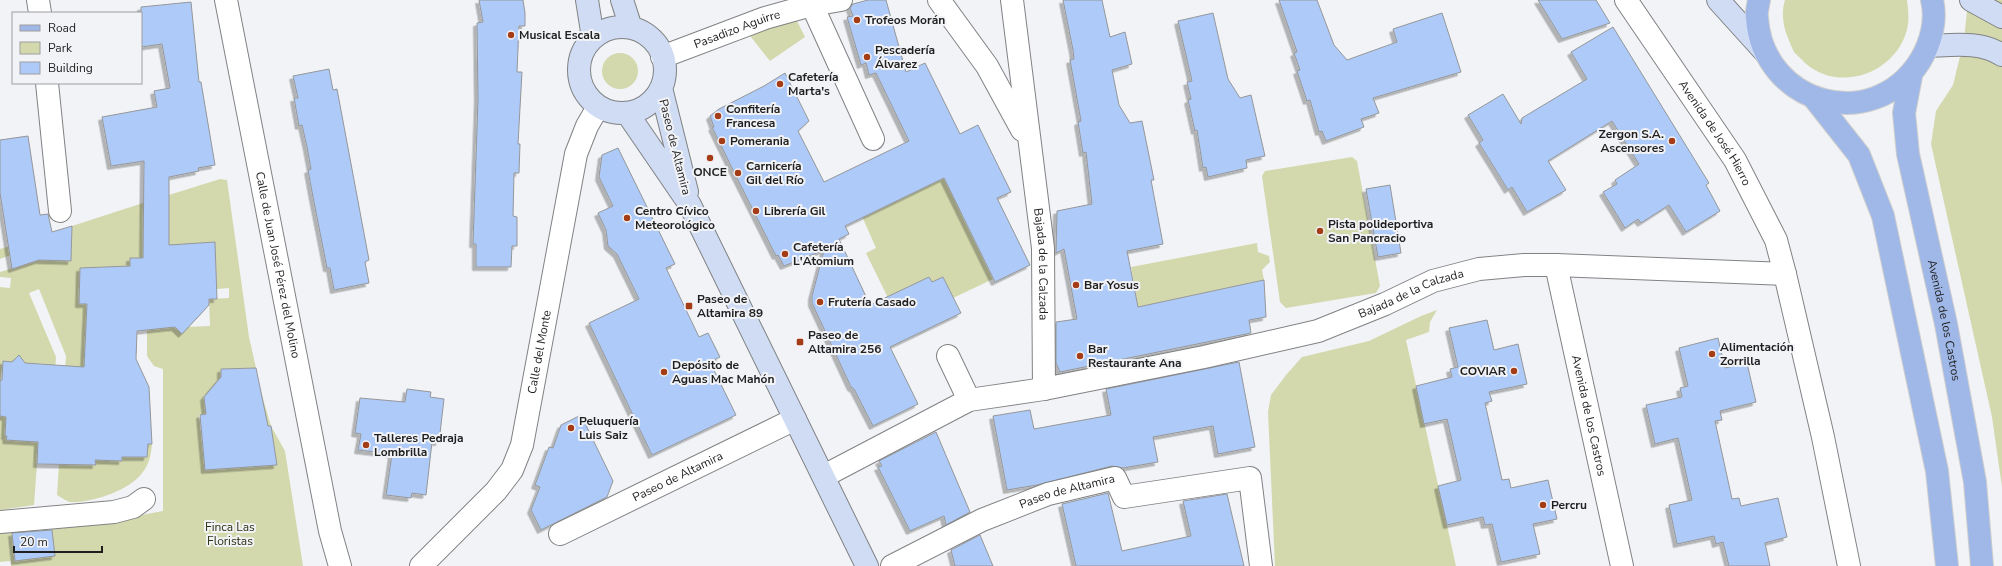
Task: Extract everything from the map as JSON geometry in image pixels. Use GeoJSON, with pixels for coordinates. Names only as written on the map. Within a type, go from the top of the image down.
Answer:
{"type":"FeatureCollection","features":[{"type":"Feature","properties":{"kind":"main road"},"geometry":{"type":"LineString","coordinates":[[587,0],[593,38]]}},
{"type":"Feature","properties":{"kind":"main road"},"geometry":{"type":"LineString","coordinates":[[622,0],[632,28]]}},
{"type":"Feature","properties":{"kind":"main road"},"geometry":{"type":"LineString","coordinates":[[1718,0],[1765,52],[1784,80],[1814,98],[1859,155],[1884,216],[1937,470],[1947,566]]}},
{"type":"Feature","properties":{"kind":"main road"},"geometry":{"type":"LineString","coordinates":[[1759,0],[1756,18],[1765,52]]}},
{"type":"Feature","properties":{"kind":"main road"},"geometry":{"type":"LineString","coordinates":[[1814,98],[1849,104],[1882,96],[1911,76],[1929,46],[1935,12],[1932,0]]}},
{"type":"Feature","properties":{"kind":"main road"},"geometry":{"type":"LineString","coordinates":[[1971,0],[2002,17]]}},
{"type":"Feature","properties":{"kind":"main road"},"geometry":{"type":"LineString","coordinates":[[618,28],[632,28],[642,32],[658,47],[665,68],[661,88],[652,100],[641,109],[627,113],[617,113],[598,107],[585,92],[579,74],[582,54],[593,38],[605,31],[618,28]]}},
{"type":"Feature","properties":{"kind":"main road"},"geometry":{"type":"LineString","coordinates":[[1929,46],[1967,44],[1997,52],[2002,55]]}},
{"type":"Feature","properties":{"kind":"main road","name":"Avenida de los Castros"},"geometry":{"type":"LineString","coordinates":[[1911,76],[1904,113],[1908,154],[1946,324],[1974,474],[1982,566]]}},
{"type":"Feature","properties":{"kind":"main road","name":"Paseo de Altamira"},"geometry":{"type":"LineString","coordinates":[[661,88],[690,205]]}},
{"type":"Feature","properties":{"kind":"main road","name":"Paseo de Altamira"},"geometry":{"type":"LineString","coordinates":[[627,113],[690,205],[867,566]]}},
{"type":"Feature","properties":{"kind":"street"},"geometry":{"type":"LineString","coordinates":[[38,0],[40,12]]}},
{"type":"Feature","properties":{"kind":"street","name":"Calle de Juan José Pérez del Molino"},"geometry":{"type":"LineString","coordinates":[[226,0],[330,531],[340,566]]}},
{"type":"Feature","properties":{"kind":"street"},"geometry":{"type":"LineString","coordinates":[[841,0],[812,5],[873,139]]}},
{"type":"Feature","properties":{"kind":"street","name":"Bajada de la Calzada"},"geometry":{"type":"LineString","coordinates":[[939,0],[987,66],[1028,140]]}},
{"type":"Feature","properties":{"kind":"street","name":"Bajada de la Calzada"},"geometry":{"type":"LineString","coordinates":[[1012,0],[1018,61],[1043,248],[1044,389]]}},
{"type":"Feature","properties":{"kind":"street","name":"Avenida de José Hierro"},"geometry":{"type":"LineString","coordinates":[[1626,0],[1735,160],[1776,240],[1785,274]]}},
{"type":"Feature","properties":{"kind":"street","name":"Pasadizo Aguirre"},"geometry":{"type":"LineString","coordinates":[[662,57],[765,18],[812,5]]}},
{"type":"Feature","properties":{"kind":"street"},"geometry":{"type":"LineString","coordinates":[[987,66],[1005,66],[1018,61]]}},
{"type":"Feature","properties":{"kind":"street"},"geometry":{"type":"LineString","coordinates":[[47,84],[60,211]]}},
{"type":"Feature","properties":{"kind":"street","name":"Calle del Monte"},"geometry":{"type":"LineString","coordinates":[[430,562],[453,532],[496,491],[512,470],[522,445],[576,154],[587,126],[598,107]]}},
{"type":"Feature","properties":{"kind":"street","name":"Bajada de la Calzada"},"geometry":{"type":"LineString","coordinates":[[824,476],[969,400],[1044,389],[1204,357],[1318,331],[1385,304],[1433,280],[1479,269],[1524,265],[1556,265],[1785,274]]}},
{"type":"Feature","properties":{"kind":"street","name":"Avenida de los Castros"},"geometry":{"type":"LineString","coordinates":[[1556,265],[1622,566]]}},
{"type":"Feature","properties":{"kind":"street"},"geometry":{"type":"LineString","coordinates":[[1785,274],[1823,437],[1848,566]]}},
{"type":"Feature","properties":{"kind":"street"},"geometry":{"type":"LineString","coordinates":[[948,356],[969,400]]}},
{"type":"Feature","properties":{"kind":"street","name":"Paseo de Altamira"},"geometry":{"type":"LineString","coordinates":[[560,534],[796,419]]}},
{"type":"Feature","properties":{"kind":"street","name":"Paseo de Altamira"},"geometry":{"type":"LineString","coordinates":[[892,566],[982,520],[1048,494],[1115,478],[1124,497],[1250,478],[1261,566]]}},
{"type":"Feature","properties":{"kind":"street"},"geometry":{"type":"LineString","coordinates":[[0,522],[114,512],[132,507],[144,499]]}},
{"type":"Feature","properties":{"kind":"street","name":"Calle de Juan José Pérez del Molino"},"geometry":{"type":"LineString","coordinates":[[324,566],[330,531]]}},
{"type":"Feature","properties":{"kind":"green space"},"geometry":{"type":"Polygon","coordinates":[[[1785,0],[1907,0],[1908,24],[1903,40],[1894,54],[1882,65],[1867,73],[1852,77],[1835,77],[1819,72],[1805,63],[1794,52],[1786,34],[1784,24],[1783,9],[1785,0]]]}},
{"type":"Feature","properties":{"kind":"green space"},"geometry":{"type":"Polygon","coordinates":[[[1966,0],[2002,0],[2002,487],[1992,417],[1931,144],[1936,111],[1953,85],[1964,40],[1967,11],[1966,0]]]}},
{"type":"Feature","properties":{"kind":"green space"},"geometry":{"type":"Polygon","coordinates":[[[795,17],[805,37],[770,61],[747,32],[795,17]]]}},
{"type":"Feature","properties":{"kind":"green space"},"geometry":{"type":"Polygon","coordinates":[[[624,53],[633,58],[637,64],[637,78],[633,84],[624,89],[616,89],[607,84],[603,78],[602,67],[607,58],[613,54],[624,53]]]}},
{"type":"Feature","properties":{"kind":"green space"},"geometry":{"type":"Polygon","coordinates":[[[943,143],[962,216],[993,279],[953,298],[943,277],[890,302],[866,253],[876,248],[861,214],[943,143]]]}},
{"type":"Feature","properties":{"kind":"green space","name":"Pista polideportiva San Pancracio"},"geometry":{"type":"Polygon","coordinates":[[[1352,157],[1357,161],[1380,286],[1376,293],[1286,308],[1280,302],[1262,176],[1265,171],[1352,157]]]}},
{"type":"Feature","properties":{"kind":"green space","name":"Finca Las Floristas"},"geometry":{"type":"Polygon","coordinates":[[[220,179],[227,180],[249,337],[256,368],[221,369],[221,385],[259,385],[271,426],[285,451],[303,566],[11,566],[11,561],[0,562],[0,533],[12,532],[15,561],[55,555],[51,527],[104,522],[163,511],[163,369],[154,366],[147,356],[147,291],[130,272],[108,272],[105,267],[100,267],[95,271],[80,271],[79,304],[86,304],[86,326],[107,346],[137,346],[137,353],[115,352],[62,464],[96,465],[96,460],[122,460],[122,457],[147,457],[148,444],[152,444],[149,460],[144,470],[129,485],[120,490],[100,498],[80,502],[69,502],[57,495],[66,356],[39,289],[29,293],[56,357],[53,401],[47,364],[25,363],[21,358],[16,358],[12,362],[3,361],[0,381],[0,287],[10,288],[11,278],[0,277],[0,272],[20,266],[16,253],[0,259],[0,249],[19,243],[27,260],[49,260],[49,251],[72,252],[72,226],[143,203],[143,215],[168,214],[169,195],[220,179]],[[215,243],[172,317],[173,327],[179,331],[184,331],[188,327],[210,326],[209,299],[229,298],[229,288],[217,289],[215,243]],[[204,395],[206,414],[199,415],[205,469],[276,465],[259,427],[204,395]]]}},
{"type":"Feature","properties":{"kind":"green space"},"geometry":{"type":"Polygon","coordinates":[[[1257,243],[1258,252],[1269,256],[1270,262],[1262,270],[1264,280],[1138,307],[1131,267],[1257,243]]]}},
{"type":"Feature","properties":{"kind":"green space"},"geometry":{"type":"Polygon","coordinates":[[[1437,310],[1430,322],[1429,332],[1406,340],[1456,566],[1275,566],[1268,412],[1271,395],[1302,357],[1369,341],[1437,310]]]}},
{"type":"Feature","properties":{"kind":"green space"},"geometry":{"type":"Polygon","coordinates":[[[0,416],[6,417],[5,435],[7,436],[7,440],[42,442],[49,464],[37,464],[34,505],[0,510],[0,416]]]}},
{"type":"Feature","properties":{"kind":"building"},"geometry":{"type":"Polygon","coordinates":[[[479,0],[523,0],[525,13],[525,26],[519,26],[517,72],[522,72],[518,144],[520,144],[519,173],[514,173],[513,216],[517,217],[517,246],[512,246],[511,267],[476,267],[476,244],[473,244],[478,99],[477,23],[483,22],[479,0]]]}},
{"type":"Feature","properties":{"kind":"building"},"geometry":{"type":"Polygon","coordinates":[[[868,0],[886,0],[906,72],[925,63],[960,134],[978,125],[1011,192],[997,198],[1030,265],[995,282],[944,178],[845,226],[849,234],[839,239],[870,305],[929,277],[932,282],[943,277],[961,313],[890,347],[918,404],[873,426],[854,389],[851,387],[812,303],[812,296],[824,250],[784,266],[778,255],[776,256],[733,170],[712,127],[714,127],[710,116],[719,109],[764,86],[785,73],[809,121],[798,131],[824,182],[909,141],[876,73],[869,75],[866,63],[861,65],[847,17],[853,16],[850,8],[853,4],[868,0]]]}},
{"type":"Feature","properties":{"kind":"building"},"geometry":{"type":"Polygon","coordinates":[[[1063,0],[1102,0],[1110,37],[1125,32],[1132,64],[1112,70],[1119,105],[1130,123],[1142,121],[1154,180],[1151,180],[1163,244],[1127,251],[1138,307],[1264,280],[1266,317],[1249,320],[1251,333],[1060,372],[1056,363],[1056,322],[1077,319],[1064,249],[1056,253],[1057,211],[1092,204],[1086,152],[1083,153],[1078,122],[1081,121],[1070,60],[1074,59],[1073,50],[1063,0]]]}},
{"type":"Feature","properties":{"kind":"building"},"geometry":{"type":"Polygon","coordinates":[[[1279,0],[1317,0],[1334,45],[1347,60],[1397,42],[1393,29],[1442,13],[1461,72],[1373,98],[1379,113],[1361,119],[1364,127],[1326,141],[1322,131],[1319,132],[1310,100],[1307,101],[1297,71],[1300,70],[1294,53],[1297,52],[1279,0]]]}},
{"type":"Feature","properties":{"kind":"building"},"geometry":{"type":"Polygon","coordinates":[[[1538,0],[1596,0],[1610,23],[1562,39],[1538,0]]]}},
{"type":"Feature","properties":{"kind":"building"},"geometry":{"type":"Polygon","coordinates":[[[191,2],[199,82],[201,82],[215,165],[198,168],[199,171],[169,177],[169,245],[215,242],[217,299],[209,299],[209,305],[182,334],[175,327],[137,331],[136,359],[149,387],[152,444],[148,444],[147,457],[122,457],[122,461],[95,460],[96,465],[37,464],[38,442],[6,440],[6,417],[0,416],[0,381],[2,380],[3,361],[12,362],[19,355],[25,363],[84,367],[87,304],[79,304],[80,268],[130,266],[130,258],[143,258],[144,161],[111,166],[102,117],[157,107],[154,91],[170,88],[162,44],[142,47],[141,7],[191,2]]]}},
{"type":"Feature","properties":{"kind":"building"},"geometry":{"type":"Polygon","coordinates":[[[1213,13],[1228,79],[1240,98],[1251,95],[1265,156],[1246,160],[1247,168],[1208,177],[1206,167],[1203,168],[1197,130],[1195,131],[1188,100],[1191,99],[1187,82],[1192,81],[1178,21],[1213,13]]]}},
{"type":"Feature","properties":{"kind":"building"},"geometry":{"type":"Polygon","coordinates":[[[1613,27],[1709,183],[1706,185],[1720,211],[1686,232],[1669,205],[1641,223],[1638,219],[1625,228],[1603,192],[1617,184],[1615,180],[1639,164],[1612,121],[1548,161],[1566,190],[1527,212],[1512,187],[1508,190],[1479,143],[1483,140],[1468,115],[1503,94],[1521,124],[1522,118],[1587,79],[1571,52],[1613,27]]]}},
{"type":"Feature","properties":{"kind":"building"},"geometry":{"type":"Polygon","coordinates":[[[329,69],[333,90],[337,89],[369,260],[365,262],[369,283],[334,290],[330,268],[327,268],[313,197],[308,170],[311,169],[307,147],[302,125],[299,126],[294,98],[298,98],[293,76],[329,69]]]}},
{"type":"Feature","properties":{"kind":"building"},"geometry":{"type":"Polygon","coordinates":[[[28,136],[40,215],[48,214],[52,232],[72,226],[71,261],[39,260],[12,269],[0,193],[0,140],[28,136]]]}},
{"type":"Feature","properties":{"kind":"building","name":"Depósito de Aguas Mac Mahón"},"geometry":{"type":"Polygon","coordinates":[[[618,148],[675,264],[666,268],[699,337],[708,333],[720,357],[710,362],[736,415],[652,455],[589,323],[639,299],[617,254],[608,246],[606,230],[598,213],[613,206],[599,177],[602,155],[618,148]]]}},
{"type":"Feature","properties":{"kind":"building"},"geometry":{"type":"Polygon","coordinates":[[[1390,185],[1401,253],[1378,257],[1366,189],[1390,185]]]}},
{"type":"Feature","properties":{"kind":"building"},"geometry":{"type":"Polygon","coordinates":[[[1487,320],[1494,350],[1518,344],[1527,384],[1489,392],[1492,401],[1485,403],[1502,480],[1509,479],[1511,488],[1548,480],[1557,519],[1533,524],[1540,554],[1501,562],[1492,524],[1485,525],[1483,517],[1447,525],[1438,486],[1461,480],[1447,419],[1424,424],[1416,386],[1452,377],[1450,369],[1458,367],[1449,328],[1487,320]]]}},
{"type":"Feature","properties":{"kind":"building"},"geometry":{"type":"Polygon","coordinates":[[[1718,338],[1725,368],[1747,363],[1756,402],[1720,411],[1722,420],[1715,421],[1732,499],[1739,498],[1741,506],[1778,498],[1787,537],[1765,543],[1770,566],[1729,566],[1723,542],[1716,544],[1714,536],[1677,544],[1669,505],[1692,500],[1678,438],[1655,444],[1646,405],[1682,397],[1680,388],[1688,386],[1679,348],[1718,338]]]}},
{"type":"Feature","properties":{"kind":"building"},"geometry":{"type":"Polygon","coordinates":[[[1239,362],[1255,447],[1218,454],[1213,426],[1153,437],[1158,462],[1123,468],[1112,466],[1037,485],[1007,490],[993,416],[1030,410],[1034,429],[1111,415],[1106,389],[1239,362]]]}},
{"type":"Feature","properties":{"kind":"building"},"geometry":{"type":"Polygon","coordinates":[[[256,368],[268,426],[271,426],[277,465],[205,470],[200,415],[206,414],[204,397],[221,377],[221,369],[256,368]]]}},
{"type":"Feature","properties":{"kind":"building"},"geometry":{"type":"Polygon","coordinates":[[[407,389],[431,392],[430,397],[444,399],[439,442],[432,442],[426,495],[412,493],[411,498],[386,495],[392,454],[358,450],[361,434],[355,433],[360,398],[405,402],[407,389]]]}},
{"type":"Feature","properties":{"kind":"building"},"geometry":{"type":"Polygon","coordinates":[[[581,415],[613,481],[607,497],[541,530],[531,510],[540,487],[535,485],[549,447],[553,448],[561,425],[581,415]]]}},
{"type":"Feature","properties":{"kind":"building"},"geometry":{"type":"Polygon","coordinates":[[[936,432],[970,512],[946,525],[944,516],[910,531],[878,467],[882,466],[879,461],[936,432]]]}},
{"type":"Feature","properties":{"kind":"building"},"geometry":{"type":"Polygon","coordinates":[[[1108,493],[1122,551],[1191,536],[1183,501],[1227,494],[1244,566],[1076,566],[1062,504],[1108,493]]]}},
{"type":"Feature","properties":{"kind":"building"},"geometry":{"type":"Polygon","coordinates":[[[52,530],[55,556],[15,561],[12,533],[52,530]]]}},
{"type":"Feature","properties":{"kind":"building"},"geometry":{"type":"Polygon","coordinates":[[[980,535],[993,566],[955,566],[951,550],[980,535]]]}},
{"type":"Feature","properties":{"kind":"place","name":"Trofeos Morán"},"geometry":{"type":"Point","coordinates":[857,20]}},
{"type":"Feature","properties":{"kind":"place","name":"Musical Escala"},"geometry":{"type":"Point","coordinates":[511,35]}},
{"type":"Feature","properties":{"kind":"place","name":"Pescadería Álvarez"},"geometry":{"type":"Point","coordinates":[867,57]}},
{"type":"Feature","properties":{"kind":"place","name":"Cafetería Marta's"},"geometry":{"type":"Point","coordinates":[780,84]}},
{"type":"Feature","properties":{"kind":"place","name":"Confitería Francesa"},"geometry":{"type":"Point","coordinates":[718,116]}},
{"type":"Feature","properties":{"kind":"place","name":"Pomerania"},"geometry":{"type":"Point","coordinates":[722,141]}},
{"type":"Feature","properties":{"kind":"place","name":"Zergon S.A. Ascensores"},"geometry":{"type":"Point","coordinates":[1672,141]}},
{"type":"Feature","properties":{"kind":"place","name":"ONCE"},"geometry":{"type":"Point","coordinates":[710,158]}},
{"type":"Feature","properties":{"kind":"place","name":"Carnicería Gil del Río"},"geometry":{"type":"Point","coordinates":[738,173]}},
{"type":"Feature","properties":{"kind":"place","name":"Librería Gil"},"geometry":{"type":"Point","coordinates":[756,211]}},
{"type":"Feature","properties":{"kind":"place","name":"Centro Cívico Meteorológico"},"geometry":{"type":"Point","coordinates":[627,218]}},
{"type":"Feature","properties":{"kind":"place","name":"Pista polideportiva San Pancracio"},"geometry":{"type":"Point","coordinates":[1320,231]}},
{"type":"Feature","properties":{"kind":"place","name":"Cafetería L'Atomium"},"geometry":{"type":"Point","coordinates":[785,254]}},
{"type":"Feature","properties":{"kind":"place","name":"Bar Yosus"},"geometry":{"type":"Point","coordinates":[1076,285]}},
{"type":"Feature","properties":{"kind":"place","name":"Frutería Casado"},"geometry":{"type":"Point","coordinates":[820,302]}},
{"type":"Feature","properties":{"kind":"place","name":"Paseo de Altamira 89"},"geometry":{"type":"Point","coordinates":[689,306]}},
{"type":"Feature","properties":{"kind":"place","name":"Paseo de Altamira 256"},"geometry":{"type":"Point","coordinates":[800,342]}},
{"type":"Feature","properties":{"kind":"place","name":"Alimentación Zorrilla"},"geometry":{"type":"Point","coordinates":[1712,354]}},
{"type":"Feature","properties":{"kind":"place","name":"Bar Restaurante Ana"},"geometry":{"type":"Point","coordinates":[1080,356]}},
{"type":"Feature","properties":{"kind":"place","name":"COVIAR"},"geometry":{"type":"Point","coordinates":[1514,371]}},
{"type":"Feature","properties":{"kind":"place","name":"Depósito de Aguas Mac Mahón"},"geometry":{"type":"Point","coordinates":[664,372]}},
{"type":"Feature","properties":{"kind":"place","name":"Peluquería Luis Saiz"},"geometry":{"type":"Point","coordinates":[571,428]}},
{"type":"Feature","properties":{"kind":"place","name":"Talleres Pedraja Lombrilla"},"geometry":{"type":"Point","coordinates":[366,445]}},
{"type":"Feature","properties":{"kind":"place","name":"Percru"},"geometry":{"type":"Point","coordinates":[1543,505]}}]}
